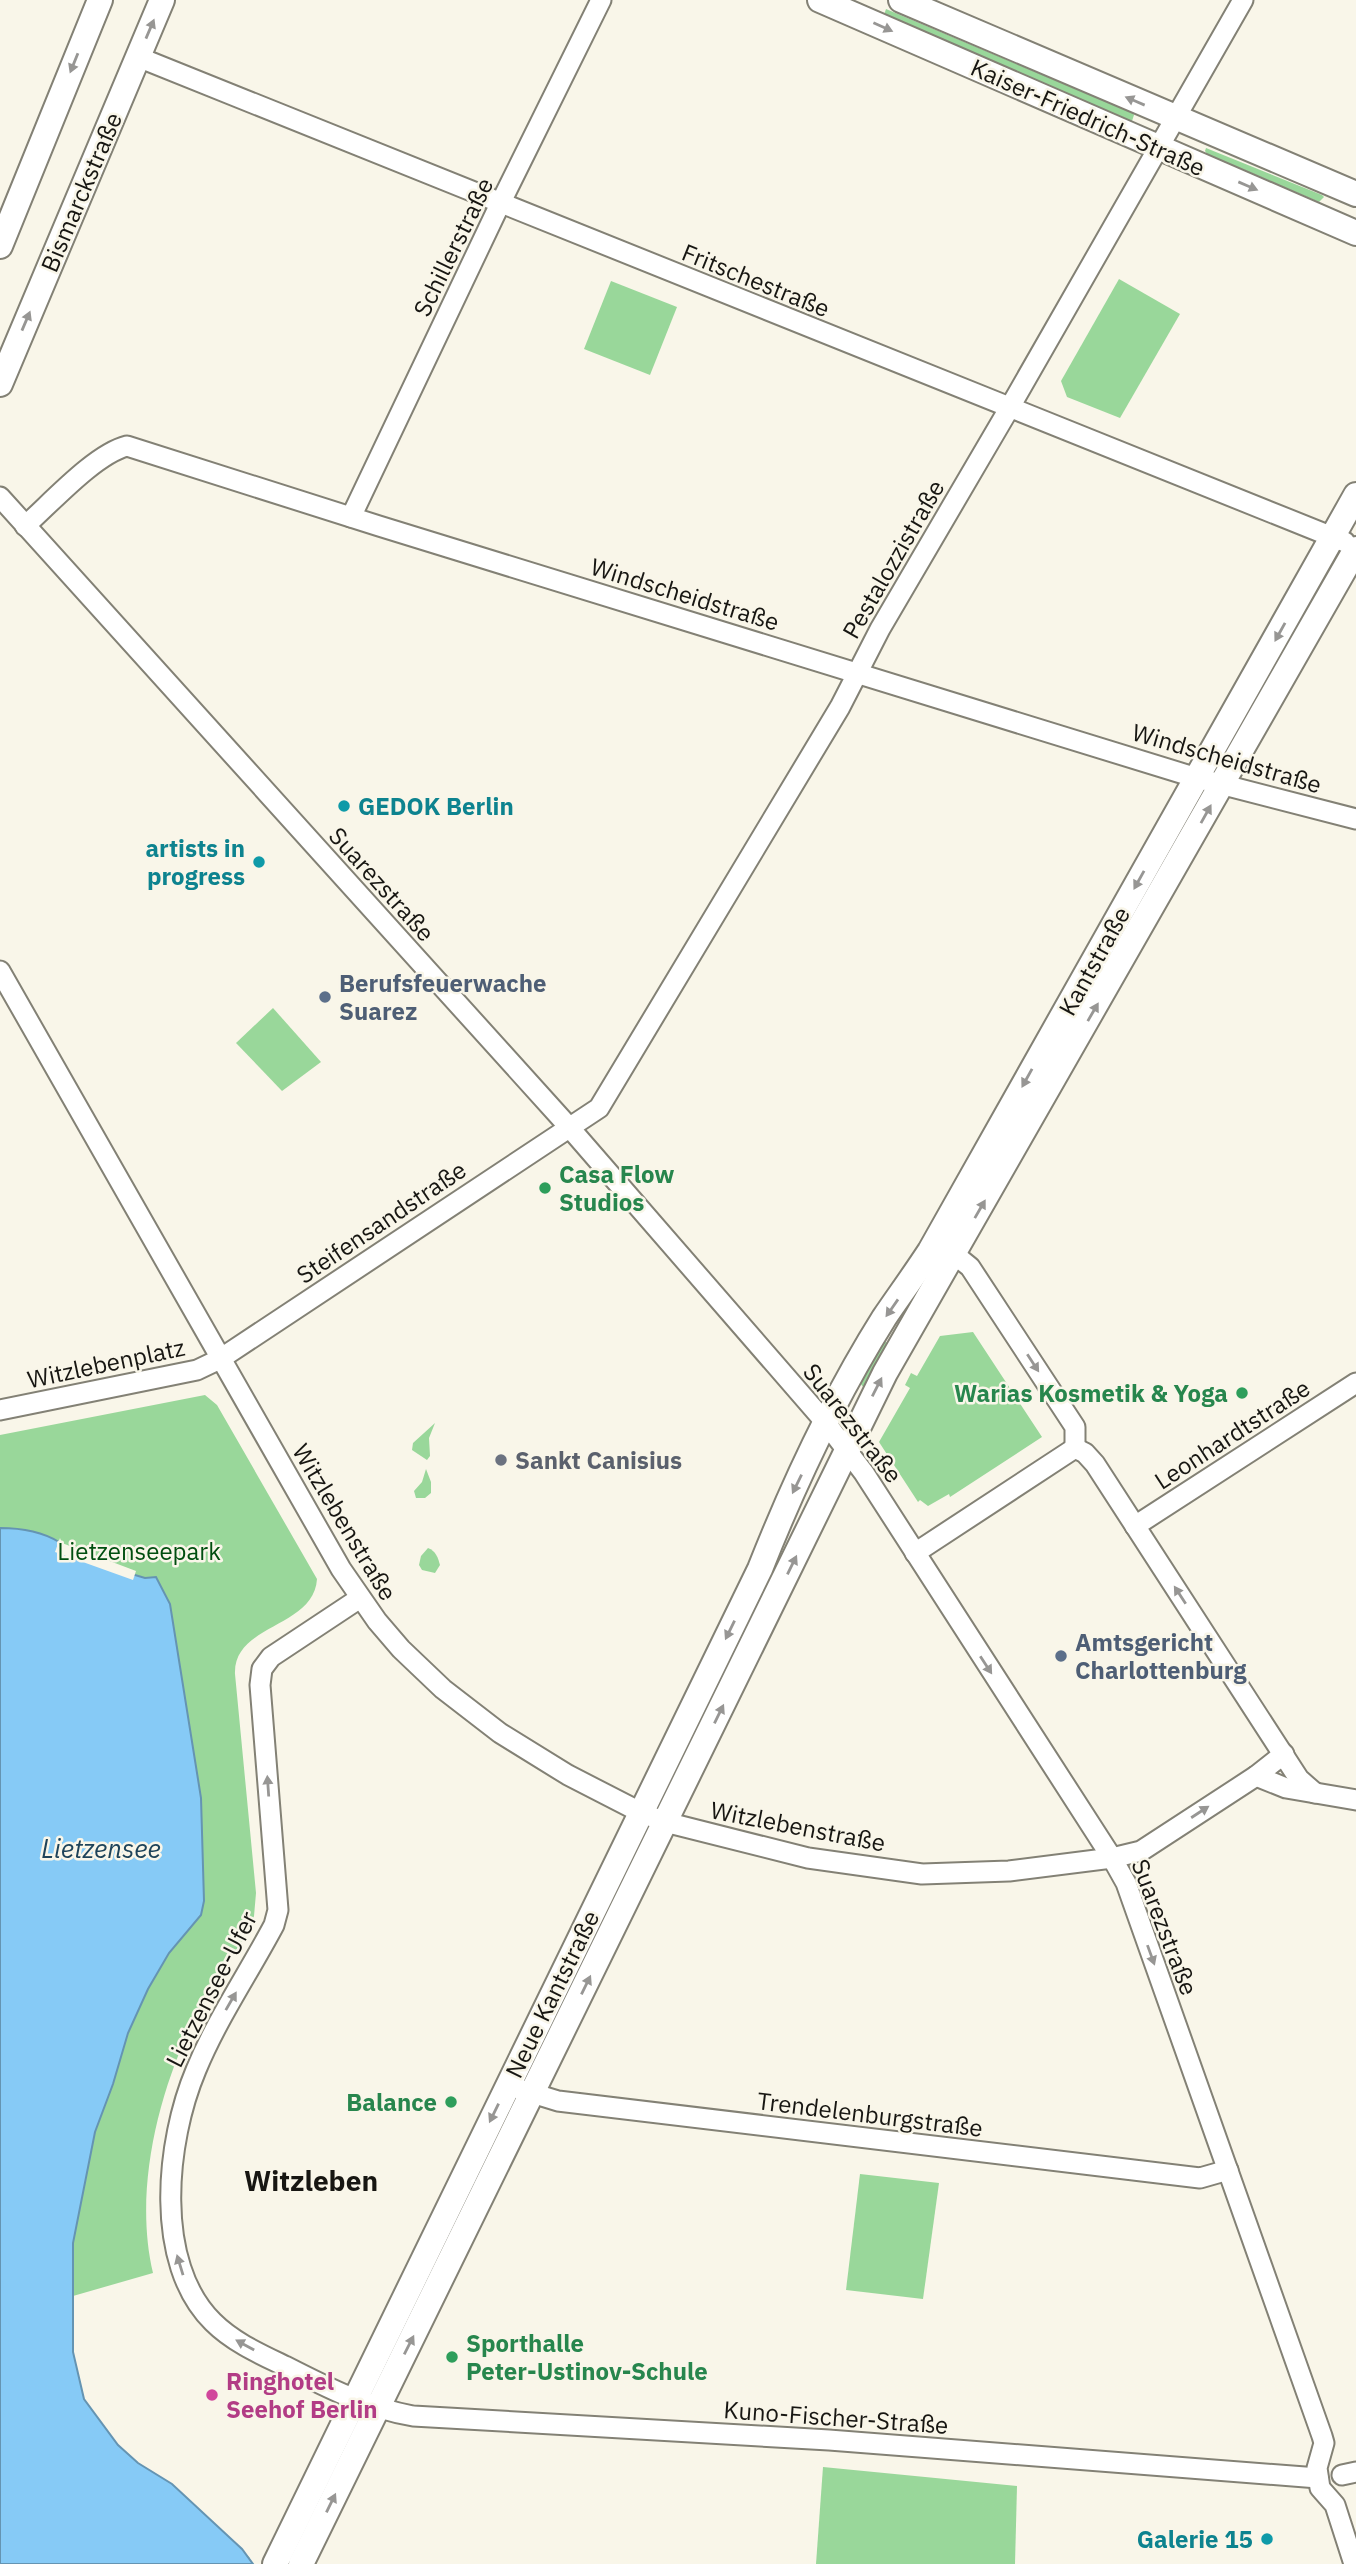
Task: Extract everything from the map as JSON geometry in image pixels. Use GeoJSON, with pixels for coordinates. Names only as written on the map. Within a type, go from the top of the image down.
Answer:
{"type":"FeatureCollection","features":[{"type":"Feature","properties":{"kind":"main road"},"geometry":{"type":"LineString","coordinates":[[0,246],[100,0]]}},
{"type":"Feature","properties":{"kind":"main road","name":"Bismarckstraße"},"geometry":{"type":"LineString","coordinates":[[0,384],[162,0]]}},
{"type":"Feature","properties":{"kind":"main road","name":"Kaiser-Friedrich-Straße"},"geometry":{"type":"LineString","coordinates":[[820,0],[1356,233]]}},
{"type":"Feature","properties":{"kind":"main road","name":"Kaiser-Friedrich-Straße"},"geometry":{"type":"LineString","coordinates":[[901,0],[1356,194]]}},
{"type":"Feature","properties":{"kind":"main road","name":"Kantstraße"},"geometry":{"type":"LineString","coordinates":[[826,1423],[884,1318],[930,1251],[1356,495]]}},
{"type":"Feature","properties":{"kind":"main road","name":"Kantstraße"},"geometry":{"type":"LineString","coordinates":[[848,1448],[885,1373],[1356,549]]}},
{"type":"Feature","properties":{"kind":"main road","name":"Neue Kantstraße"},"geometry":{"type":"LineString","coordinates":[[275,2564],[760,1569],[778,1522],[826,1423]]}},
{"type":"Feature","properties":{"kind":"main road","name":"Neue Kantstraße"},"geometry":{"type":"LineString","coordinates":[[301,2564],[848,1448]]}},
{"type":"Feature","properties":{"kind":"street","name":"Schillerstraße"},"geometry":{"type":"LineString","coordinates":[[351,517],[500,204],[601,0]]}},
{"type":"Feature","properties":{"kind":"street","name":"Pestalozzistraße"},"geometry":{"type":"LineString","coordinates":[[569,1127],[599,1108],[808,762],[886,618],[1243,0]]}},
{"type":"Feature","properties":{"kind":"street","name":"Fritschestraße"},"geometry":{"type":"LineString","coordinates":[[138,57],[1333,536],[1356,549]]}},
{"type":"Feature","properties":{"kind":"street","name":"Windscheidstraße"},"geometry":{"type":"LineString","coordinates":[[25,526],[101,457],[127,446],[857,674],[1172,768],[1197,778],[1356,819]]}},
{"type":"Feature","properties":{"kind":"street","name":"Suarezstraße"},"geometry":{"type":"LineString","coordinates":[[0,497],[569,1127],[848,1448],[1126,1883],[1322,2436],[1324,2443],[1317,2468],[1318,2478]]}},
{"type":"Feature","properties":{"kind":"street","name":"Witzlebenstraße"},"geometry":{"type":"LineString","coordinates":[[0,971],[220,1359],[360,1598],[401,1649],[443,1689],[500,1733],[568,1775],[665,1822],[808,1858],[922,1874],[1009,1871],[1112,1858],[1141,1851],[1256,1776],[1284,1754]]}},
{"type":"Feature","properties":{"kind":"street","name":"Steifensandstraße"},"geometry":{"type":"LineString","coordinates":[[220,1359],[569,1127]]}},
{"type":"Feature","properties":{"kind":"street"},"geometry":{"type":"LineString","coordinates":[[954,1254],[970,1267],[1075,1427],[1080,1450],[1096,1464],[1298,1779],[1315,1793]]}},
{"type":"Feature","properties":{"kind":"street","name":"Witzlebenplatz"},"geometry":{"type":"LineString","coordinates":[[0,1410],[197,1370],[220,1359]]}},
{"type":"Feature","properties":{"kind":"street","name":"Leonhardtstraße"},"geometry":{"type":"LineString","coordinates":[[1135,1526],[1356,1383]]}},
{"type":"Feature","properties":{"kind":"street"},"geometry":{"type":"LineString","coordinates":[[915,1553],[1080,1450]]}},
{"type":"Feature","properties":{"kind":"street","name":"Lietzensee-Ufer"},"geometry":{"type":"LineString","coordinates":[[353,2400],[252,2350],[214,2323],[203,2311],[184,2278],[174,2242],[172,2207],[176,2150],[188,2092],[226,2008],[274,1925],[278,1910],[260,1685],[262,1669],[271,1657],[360,1598]]}},
{"type":"Feature","properties":{"kind":"street"},"geometry":{"type":"LineString","coordinates":[[1256,1776],[1286,1788],[1356,1800]]}},
{"type":"Feature","properties":{"kind":"street","name":"Trendelenburgstraße"},"geometry":{"type":"LineString","coordinates":[[507,2085],[558,2101],[1200,2179],[1228,2170]]}},
{"type":"Feature","properties":{"kind":"street","name":"Kuno-Fischer-Straße"},"geometry":{"type":"LineString","coordinates":[[353,2400],[413,2416],[830,2440],[1318,2478]]}},
{"type":"Feature","properties":{"kind":"street"},"geometry":{"type":"LineString","coordinates":[[1318,2478],[1324,2495],[1335,2505],[1354,2564]]}},
{"type":"Feature","properties":{"kind":"green space"},"geometry":{"type":"Polygon","coordinates":[[[886,9],[1133,113],[1132,121],[884,15],[886,9]]]}},
{"type":"Feature","properties":{"kind":"green space"},"geometry":{"type":"Polygon","coordinates":[[[1206,148],[1324,197],[1319,202],[1207,154],[1206,148]]]}},
{"type":"Feature","properties":{"kind":"green space"},"geometry":{"type":"Polygon","coordinates":[[[1119,279],[1180,314],[1120,418],[1067,397],[1061,381],[1119,279]]]}},
{"type":"Feature","properties":{"kind":"green space"},"geometry":{"type":"Polygon","coordinates":[[[611,281],[677,307],[650,375],[584,349],[611,281]]]}},
{"type":"Feature","properties":{"kind":"green space"},"geometry":{"type":"Polygon","coordinates":[[[273,1008],[321,1062],[282,1091],[236,1043],[273,1008]]]}},
{"type":"Feature","properties":{"kind":"green space"},"geometry":{"type":"Polygon","coordinates":[[[973,1332],[1042,1437],[950,1497],[949,1494],[928,1506],[920,1500],[918,1502],[879,1442],[910,1388],[905,1385],[911,1373],[917,1376],[940,1336],[973,1332]]]}},
{"type":"Feature","properties":{"kind":"green space"},"geometry":{"type":"Polygon","coordinates":[[[883,1341],[890,1344],[864,1388],[859,1382],[883,1341]]]}},
{"type":"Feature","properties":{"kind":"green space","name":"Lietzensee"},"geometry":{"type":"Polygon","coordinates":[[[205,1395],[217,1405],[317,1579],[313,1595],[303,1607],[259,1635],[247,1645],[238,1658],[235,1674],[256,1893],[254,1916],[250,1928],[192,2024],[168,2082],[152,2146],[148,2178],[146,2211],[153,2273],[73,2296],[73,2352],[84,2399],[118,2445],[138,2463],[172,2484],[250,2558],[247,2564],[0,2564],[0,1435],[205,1395]]]}},
{"type":"Feature","properties":{"kind":"green space"},"geometry":{"type":"Polygon","coordinates":[[[435,1423],[429,1438],[430,1456],[427,1460],[412,1450],[413,1443],[435,1423]]]}},
{"type":"Feature","properties":{"kind":"green space"},"geometry":{"type":"Polygon","coordinates":[[[426,1469],[431,1482],[431,1493],[425,1498],[416,1498],[414,1491],[422,1482],[426,1469]]]}},
{"type":"Feature","properties":{"kind":"green space"},"geometry":{"type":"Polygon","coordinates":[[[428,1548],[435,1553],[440,1565],[435,1573],[422,1570],[419,1565],[421,1556],[428,1548]]]}},
{"type":"Feature","properties":{"kind":"green space"},"geometry":{"type":"Polygon","coordinates":[[[860,2174],[939,2183],[923,2299],[846,2290],[860,2174]]]}},
{"type":"Feature","properties":{"kind":"green space"},"geometry":{"type":"Polygon","coordinates":[[[823,2467],[1017,2486],[1015,2564],[816,2564],[823,2467]]]}},
{"type":"Feature","properties":{"kind":"water","name":"Lietzensee"},"geometry":{"type":"Polygon","coordinates":[[[0,1528],[38,1533],[59,1542],[59,1545],[135,1575],[156,1577],[170,1604],[201,1798],[204,1901],[201,1915],[169,1953],[148,1989],[128,2033],[95,2132],[73,2243],[73,2352],[84,2399],[118,2445],[138,2463],[172,2484],[242,2549],[253,2564],[0,2564],[0,1528]]]}},
{"type":"Feature","properties":{"kind":"pier"},"geometry":{"type":"Polygon","coordinates":[[[60,1538],[62,1543],[136,1571],[133,1580],[55,1552],[60,1538]]]}},
{"type":"Feature","properties":{"kind":"place","name":"GEDOK Berlin"},"geometry":{"type":"Point","coordinates":[344,806]}},
{"type":"Feature","properties":{"kind":"place","name":"artists in progress"},"geometry":{"type":"Point","coordinates":[259,862]}},
{"type":"Feature","properties":{"kind":"place","name":"Berufsfeuerwache Suarez"},"geometry":{"type":"Point","coordinates":[325,997]}},
{"type":"Feature","properties":{"kind":"place","name":"Casa Flow Studios"},"geometry":{"type":"Point","coordinates":[545,1188]}},
{"type":"Feature","properties":{"kind":"place","name":"Warias Kosmetik & Yoga"},"geometry":{"type":"Point","coordinates":[1242,1393]}},
{"type":"Feature","properties":{"kind":"place","name":"Sankt Canisius"},"geometry":{"type":"Point","coordinates":[501,1460]}},
{"type":"Feature","properties":{"kind":"place","name":"Amtsgericht Charlottenburg"},"geometry":{"type":"Point","coordinates":[1061,1656]}},
{"type":"Feature","properties":{"kind":"place","name":"Balance"},"geometry":{"type":"Point","coordinates":[451,2102]}},
{"type":"Feature","properties":{"kind":"place","name":"Sporthalle Peter-Ustinov-Schule"},"geometry":{"type":"Point","coordinates":[452,2357]}},
{"type":"Feature","properties":{"kind":"place","name":"Ringhotel Seehof Berlin"},"geometry":{"type":"Point","coordinates":[212,2395]}},
{"type":"Feature","properties":{"kind":"place","name":"Galerie 15"},"geometry":{"type":"Point","coordinates":[1267,2539]}},
{"type":"Feature","properties":{"kind":"district","name":"Witzleben"},"geometry":{"type":"Point","coordinates":[311,2180]}},
{"type":"Feature","properties":{"kind":"park label","name":"Lietzenseepark"},"geometry":{"type":"Point","coordinates":[139,1551]}}]}
